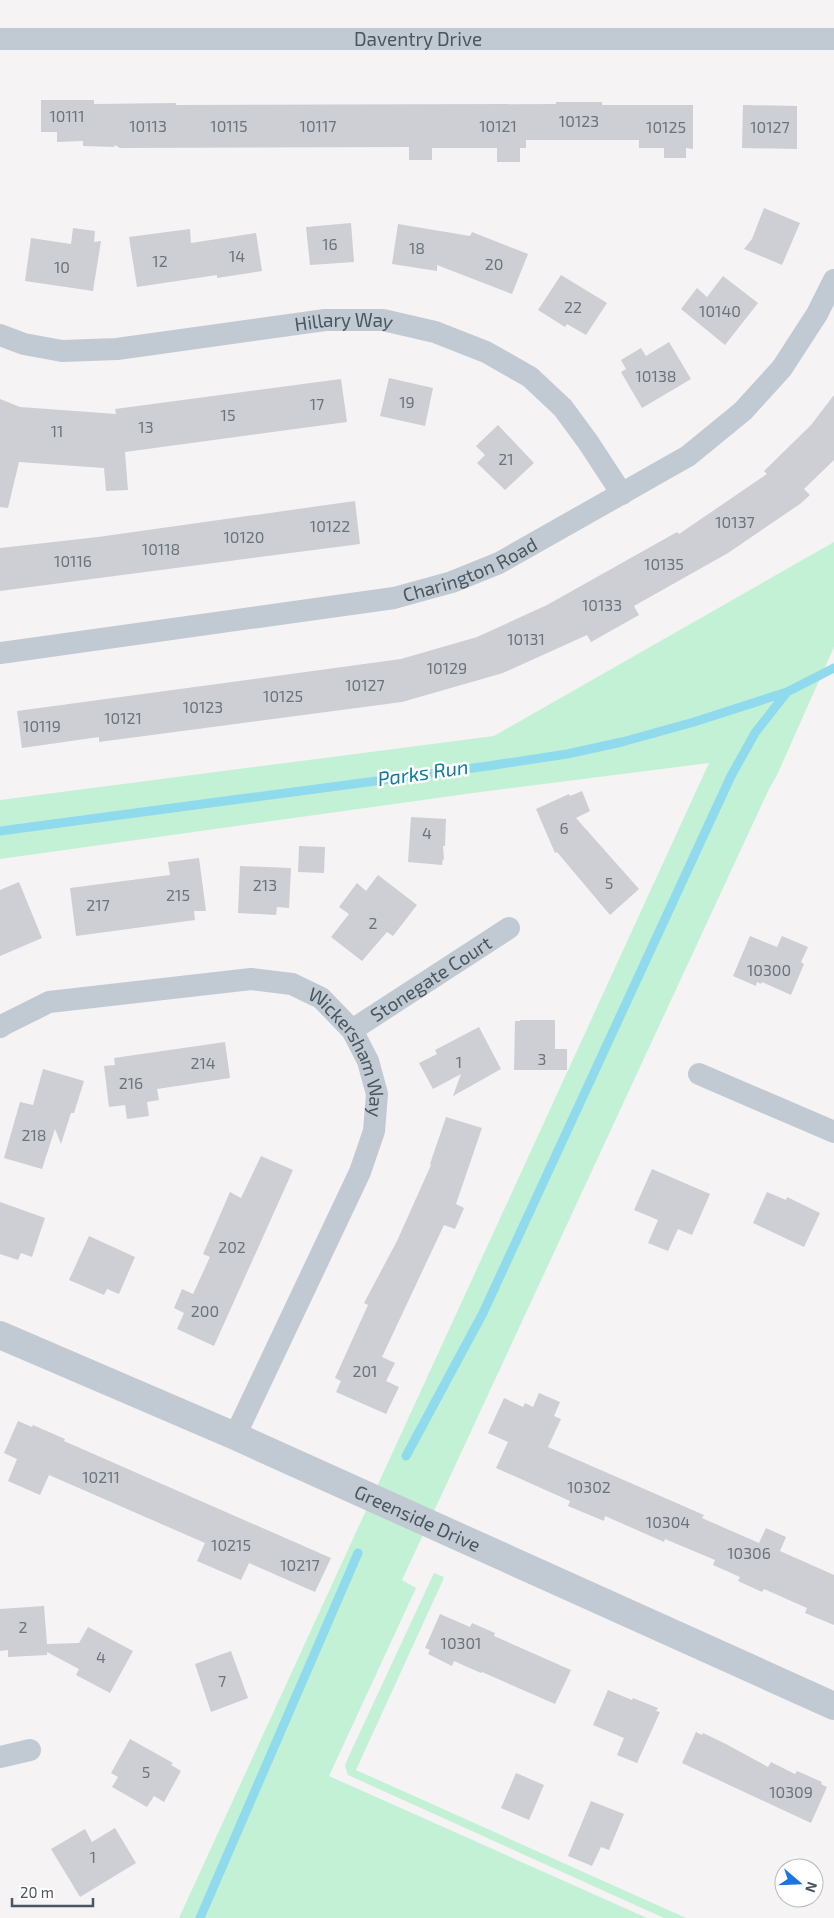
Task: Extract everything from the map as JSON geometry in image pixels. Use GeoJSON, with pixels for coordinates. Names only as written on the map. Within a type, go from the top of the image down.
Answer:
{"type":"FeatureCollection","features":[{"type":"Feature","properties":{"kind":"street","name":"Daventry Drive"},"geometry":{"type":"LineString","coordinates":[[0,39],[834,40]]}},
{"type":"Feature","properties":{"kind":"street","name":"Charington Road"},"geometry":{"type":"LineString","coordinates":[[0,653],[394,598],[452,582],[499,563],[688,456],[743,411],[782,368],[817,314],[834,280]]}},
{"type":"Feature","properties":{"kind":"street","name":"Hillary Way"},"geometry":{"type":"LineString","coordinates":[[0,335],[24,344],[62,351],[117,349],[326,320],[383,320],[435,332],[486,352],[530,377],[563,408],[622,494]]}},
{"type":"Feature","properties":{"kind":"street","name":"Stonegate Court"},"geometry":{"type":"LineString","coordinates":[[352,1030],[509,928]]}},
{"type":"Feature","properties":{"kind":"street","name":"Wickersham Way"},"geometry":{"type":"LineString","coordinates":[[0,1028],[3,1024],[49,1002],[251,979],[292,984],[321,998],[352,1030],[368,1061],[377,1094],[374,1131],[360,1172],[235,1436]]}},
{"type":"Feature","properties":{"kind":"street"},"geometry":{"type":"LineString","coordinates":[[699,1074],[834,1132]]}},
{"type":"Feature","properties":{"kind":"street","name":"Greenside Drive"},"geometry":{"type":"LineString","coordinates":[[0,1335],[235,1436],[834,1706]]}},
{"type":"Feature","properties":{"kind":"street"},"geometry":{"type":"LineString","coordinates":[[0,1757],[30,1750]]}},
{"type":"Feature","properties":{"kind":"green space"},"geometry":{"type":"Polygon","coordinates":[[[834,542],[834,647],[777,775],[402,1580],[416,1588],[329,1776],[647,1918],[179,1918],[709,763],[473,793],[0,859],[0,800],[494,736],[834,542]]]}},
{"type":"Feature","properties":{"kind":"green space"},"geometry":{"type":"Polygon","coordinates":[[[434,1573],[444,1577],[443,1580],[356,1770],[686,1918],[664,1918],[348,1775],[345,1766],[348,1758],[434,1573]]]}},
{"type":"Feature","properties":{"kind":"building"},"geometry":{"type":"Polygon","coordinates":[[[41,100],[94,100],[94,104],[176,103],[176,105],[556,104],[556,102],[602,102],[602,105],[693,105],[693,149],[686,148],[686,158],[664,158],[664,148],[639,148],[639,140],[526,140],[526,148],[520,148],[520,162],[497,162],[497,148],[432,148],[432,160],[409,160],[409,147],[120,148],[115,145],[114,147],[83,146],[83,141],[57,142],[57,132],[41,132],[41,100]]]}},
{"type":"Feature","properties":{"kind":"building"},"geometry":{"type":"Polygon","coordinates":[[[743,105],[797,106],[797,149],[742,148],[743,105]]]}},
{"type":"Feature","properties":{"kind":"building"},"geometry":{"type":"Polygon","coordinates":[[[764,208],[800,223],[782,265],[744,249],[752,239],[764,208]]]}},
{"type":"Feature","properties":{"kind":"building"},"geometry":{"type":"Polygon","coordinates":[[[351,223],[354,262],[310,265],[306,227],[351,223]]]}},
{"type":"Feature","properties":{"kind":"building"},"geometry":{"type":"Polygon","coordinates":[[[398,224],[470,236],[472,232],[528,254],[512,294],[437,265],[437,271],[392,264],[398,224]]]}},
{"type":"Feature","properties":{"kind":"building"},"geometry":{"type":"Polygon","coordinates":[[[73,228],[95,231],[94,242],[101,241],[93,291],[25,281],[31,238],[71,244],[73,228]]]}},
{"type":"Feature","properties":{"kind":"building"},"geometry":{"type":"Polygon","coordinates":[[[190,229],[191,243],[256,233],[262,271],[217,278],[217,275],[137,287],[129,237],[190,229]]]}},
{"type":"Feature","properties":{"kind":"building"},"geometry":{"type":"Polygon","coordinates":[[[561,275],[607,303],[586,335],[567,324],[565,327],[538,310],[561,275]]]}},
{"type":"Feature","properties":{"kind":"building"},"geometry":{"type":"Polygon","coordinates":[[[723,276],[758,303],[725,345],[681,309],[697,288],[707,297],[723,276]]]}},
{"type":"Feature","properties":{"kind":"building"},"geometry":{"type":"Polygon","coordinates":[[[669,342],[691,379],[642,408],[621,372],[626,369],[621,360],[641,348],[646,356],[669,342]]]}},
{"type":"Feature","properties":{"kind":"building"},"geometry":{"type":"Polygon","coordinates":[[[389,378],[433,388],[425,426],[380,416],[389,378]]]}},
{"type":"Feature","properties":{"kind":"building"},"geometry":{"type":"Polygon","coordinates":[[[341,379],[347,422],[125,452],[128,490],[106,491],[104,468],[19,462],[8,508],[0,507],[0,399],[20,407],[116,414],[115,409],[341,379]]]}},
{"type":"Feature","properties":{"kind":"building"},"geometry":{"type":"Polygon","coordinates":[[[834,395],[834,460],[804,489],[810,495],[800,504],[728,553],[634,606],[639,615],[591,642],[587,635],[503,673],[402,702],[99,742],[99,737],[22,748],[17,711],[401,659],[477,637],[547,605],[677,532],[679,534],[767,474],[764,471],[811,425],[834,395]]]}},
{"type":"Feature","properties":{"kind":"building"},"geometry":{"type":"Polygon","coordinates":[[[498,425],[534,463],[505,490],[477,463],[485,455],[476,446],[498,425]]]}},
{"type":"Feature","properties":{"kind":"building"},"geometry":{"type":"Polygon","coordinates":[[[355,501],[360,544],[0,591],[0,548],[98,537],[355,501]]]}},
{"type":"Feature","properties":{"kind":"building"},"geometry":{"type":"Polygon","coordinates":[[[582,791],[590,811],[576,818],[639,889],[610,915],[557,852],[555,853],[536,809],[569,794],[570,796],[582,791]]]}},
{"type":"Feature","properties":{"kind":"building"},"geometry":{"type":"Polygon","coordinates":[[[411,817],[446,819],[445,846],[443,846],[444,860],[442,865],[408,862],[411,817]]]}},
{"type":"Feature","properties":{"kind":"building"},"geometry":{"type":"Polygon","coordinates":[[[299,846],[325,847],[324,873],[298,872],[299,846]]]}},
{"type":"Feature","properties":{"kind":"building"},"geometry":{"type":"Polygon","coordinates":[[[199,858],[206,911],[194,911],[195,920],[76,936],[70,888],[170,875],[168,862],[199,858]]]}},
{"type":"Feature","properties":{"kind":"building"},"geometry":{"type":"Polygon","coordinates":[[[240,866],[291,868],[289,908],[277,907],[276,915],[238,913],[240,866]]]}},
{"type":"Feature","properties":{"kind":"building"},"geometry":{"type":"Polygon","coordinates":[[[378,875],[417,905],[393,936],[387,932],[362,961],[331,937],[349,914],[339,907],[357,883],[366,891],[378,875]]]}},
{"type":"Feature","properties":{"kind":"building"},"geometry":{"type":"Polygon","coordinates":[[[19,882],[42,938],[0,956],[0,890],[19,882]]]}},
{"type":"Feature","properties":{"kind":"building"},"geometry":{"type":"Polygon","coordinates":[[[750,936],[777,947],[782,936],[808,947],[801,962],[804,964],[791,995],[762,982],[761,984],[757,982],[756,986],[733,976],[750,936]]]}},
{"type":"Feature","properties":{"kind":"building"},"geometry":{"type":"Polygon","coordinates":[[[555,1020],[555,1049],[567,1049],[567,1070],[514,1070],[515,1021],[555,1020]]]}},
{"type":"Feature","properties":{"kind":"building"},"geometry":{"type":"Polygon","coordinates":[[[479,1027],[501,1069],[453,1096],[461,1074],[433,1089],[419,1063],[437,1054],[435,1050],[479,1027]]]}},
{"type":"Feature","properties":{"kind":"building"},"geometry":{"type":"Polygon","coordinates":[[[225,1042],[230,1078],[157,1089],[159,1100],[147,1102],[149,1116],[127,1119],[125,1105],[109,1107],[104,1066],[115,1065],[114,1058],[225,1042]]]}},
{"type":"Feature","properties":{"kind":"building"},"geometry":{"type":"Polygon","coordinates":[[[43,1069],[84,1081],[74,1113],[71,1113],[61,1144],[55,1129],[42,1169],[4,1158],[20,1102],[33,1105],[43,1069]]]}},
{"type":"Feature","properties":{"kind":"building"},"geometry":{"type":"Polygon","coordinates":[[[446,1117],[482,1128],[456,1204],[464,1208],[455,1229],[444,1225],[382,1357],[395,1363],[386,1381],[399,1387],[386,1414],[336,1392],[341,1381],[335,1378],[368,1305],[364,1303],[397,1241],[431,1165],[446,1117]]]}},
{"type":"Feature","properties":{"kind":"building"},"geometry":{"type":"Polygon","coordinates":[[[261,1156],[293,1170],[214,1346],[177,1329],[184,1313],[174,1308],[182,1289],[193,1294],[210,1257],[203,1254],[230,1192],[241,1198],[261,1156]]]}},
{"type":"Feature","properties":{"kind":"building"},"geometry":{"type":"Polygon","coordinates":[[[652,1169],[710,1194],[692,1235],[678,1229],[668,1251],[648,1243],[658,1220],[634,1210],[652,1169]]]}},
{"type":"Feature","properties":{"kind":"building"},"geometry":{"type":"Polygon","coordinates":[[[767,1192],[786,1200],[787,1197],[820,1213],[804,1247],[753,1223],[767,1192]]]}},
{"type":"Feature","properties":{"kind":"building"},"geometry":{"type":"Polygon","coordinates":[[[0,1202],[45,1218],[32,1257],[21,1253],[18,1260],[0,1254],[0,1202]]]}},
{"type":"Feature","properties":{"kind":"building"},"geometry":{"type":"Polygon","coordinates":[[[89,1236],[135,1257],[119,1294],[107,1289],[104,1295],[69,1280],[89,1236]]]}},
{"type":"Feature","properties":{"kind":"building"},"geometry":{"type":"Polygon","coordinates":[[[539,1393],[560,1402],[554,1416],[561,1419],[548,1447],[704,1515],[702,1518],[759,1543],[766,1528],[786,1537],[780,1551],[834,1575],[834,1625],[805,1613],[807,1608],[764,1589],[762,1592],[738,1581],[740,1577],[713,1565],[715,1560],[665,1539],[664,1542],[605,1516],[604,1521],[568,1506],[570,1501],[496,1468],[508,1442],[488,1433],[504,1398],[523,1407],[525,1403],[533,1407],[539,1393]]]}},
{"type":"Feature","properties":{"kind":"building"},"geometry":{"type":"Polygon","coordinates":[[[18,1421],[32,1427],[33,1425],[65,1439],[64,1441],[331,1558],[315,1592],[249,1563],[241,1580],[197,1561],[205,1543],[49,1475],[40,1495],[8,1481],[17,1459],[4,1453],[18,1421]]]}},
{"type":"Feature","properties":{"kind":"building"},"geometry":{"type":"Polygon","coordinates":[[[44,1606],[47,1644],[79,1643],[88,1627],[133,1651],[110,1693],[76,1675],[79,1669],[47,1652],[47,1655],[8,1657],[8,1650],[0,1651],[0,1609],[44,1606]]]}},
{"type":"Feature","properties":{"kind":"building"},"geometry":{"type":"Polygon","coordinates":[[[440,1614],[470,1627],[472,1623],[495,1633],[494,1636],[571,1670],[555,1704],[482,1672],[454,1661],[452,1666],[428,1654],[430,1650],[425,1648],[440,1614]]]}},
{"type":"Feature","properties":{"kind":"building"},"geometry":{"type":"Polygon","coordinates":[[[231,1651],[248,1698],[211,1712],[195,1664],[231,1651]]]}},
{"type":"Feature","properties":{"kind":"building"},"geometry":{"type":"Polygon","coordinates":[[[608,1690],[658,1708],[656,1711],[660,1712],[637,1763],[617,1755],[624,1738],[593,1725],[608,1690]]]}},
{"type":"Feature","properties":{"kind":"building"},"geometry":{"type":"Polygon","coordinates":[[[696,1732],[702,1735],[703,1733],[726,1744],[768,1767],[771,1762],[795,1774],[797,1771],[822,1782],[821,1784],[827,1787],[811,1823],[682,1763],[696,1732]]]}},
{"type":"Feature","properties":{"kind":"building"},"geometry":{"type":"Polygon","coordinates":[[[130,1739],[173,1763],[171,1765],[181,1771],[164,1802],[154,1796],[147,1807],[112,1787],[118,1777],[111,1773],[130,1739]]]}},
{"type":"Feature","properties":{"kind":"building"},"geometry":{"type":"Polygon","coordinates":[[[516,1773],[544,1785],[529,1820],[501,1808],[516,1773]]]}},
{"type":"Feature","properties":{"kind":"building"},"geometry":{"type":"Polygon","coordinates":[[[591,1801],[624,1814],[609,1850],[601,1847],[592,1866],[568,1856],[591,1801]]]}},
{"type":"Feature","properties":{"kind":"building"},"geometry":{"type":"Polygon","coordinates":[[[115,1828],[136,1863],[80,1897],[51,1849],[85,1829],[92,1842],[115,1828]]]}},
{"type":"Feature","properties":{"kind":"waterway","name":"Parks Run"},"geometry":{"type":"LineString","coordinates":[[0,831],[567,754],[622,742],[694,722],[787,692],[834,668]]}},
{"type":"Feature","properties":{"kind":"waterway"},"geometry":{"type":"LineString","coordinates":[[406,1456],[483,1313],[731,776],[755,733],[787,692]]}},
{"type":"Feature","properties":{"kind":"waterway"},"geometry":{"type":"LineString","coordinates":[[200,1918],[358,1553]]}}]}
